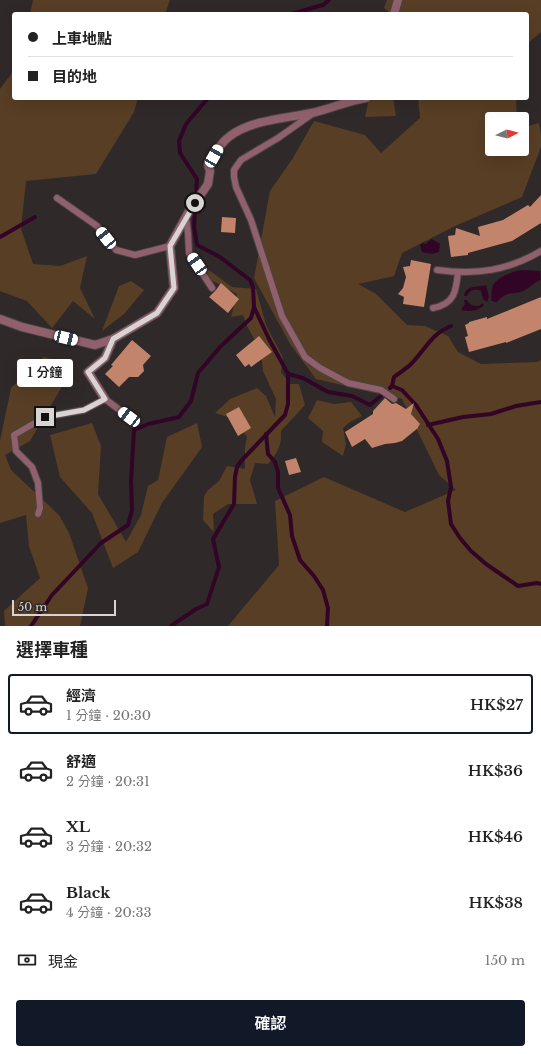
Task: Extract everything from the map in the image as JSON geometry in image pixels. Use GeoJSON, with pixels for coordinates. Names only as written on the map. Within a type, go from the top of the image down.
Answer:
{"type":"FeatureCollection","features":[{"type":"Feature","properties":{"kind":"street"},"geometry":{"type":"LineString","coordinates":[[395,12],[398,0]]}},
{"type":"Feature","properties":{"kind":"street"},"geometry":{"type":"LineString","coordinates":[[0,320],[95,345],[113,339],[157,313],[174,288],[170,246],[187,215],[208,184],[210,172],[208,165],[219,147],[230,136],[252,125],[314,112],[356,100]]}},
{"type":"Feature","properties":{"kind":"street"},"geometry":{"type":"LineString","coordinates":[[105,399],[88,372],[105,358],[113,339]]}},
{"type":"Feature","properties":{"kind":"lane"},"geometry":{"type":"LineString","coordinates":[[314,112],[278,138],[241,160],[234,170],[236,187],[251,220],[282,316],[305,356],[320,368],[348,383],[381,390],[394,399]]}},
{"type":"Feature","properties":{"kind":"lane"},"geometry":{"type":"LineString","coordinates":[[57,198],[96,226],[116,250],[135,255],[170,246]]}},
{"type":"Feature","properties":{"kind":"lane"},"geometry":{"type":"LineString","coordinates":[[187,215],[189,253],[212,288]]}},
{"type":"Feature","properties":{"kind":"lane"},"geometry":{"type":"LineString","coordinates":[[437,270],[481,272],[526,260],[541,252]]}},
{"type":"Feature","properties":{"kind":"lane"},"geometry":{"type":"LineString","coordinates":[[433,308],[446,304],[451,299],[456,289],[458,272]]}},
{"type":"Feature","properties":{"kind":"lane"},"geometry":{"type":"LineString","coordinates":[[38,514],[40,508],[38,483],[32,467],[16,451],[14,436],[45,417],[84,410],[105,399],[129,417]]}},
{"type":"Feature","properties":{"kind":"shaded area"},"geometry":{"type":"Polygon","coordinates":[[[33,0],[170,0],[166,12],[30,12],[33,0]]]}},
{"type":"Feature","properties":{"kind":"shaded area"},"geometry":{"type":"Polygon","coordinates":[[[387,0],[541,0],[541,32],[529,42],[529,12],[389,12],[384,8],[387,0]]]}},
{"type":"Feature","properties":{"kind":"shaded area"},"geometry":{"type":"Polygon","coordinates":[[[12,73],[12,100],[137,100],[134,112],[96,174],[26,181],[21,229],[33,264],[60,266],[87,256],[80,288],[95,319],[73,301],[52,328],[27,301],[0,291],[0,89],[12,73]]]}},
{"type":"Feature","properties":{"kind":"shaded area"},"geometry":{"type":"Polygon","coordinates":[[[369,100],[393,100],[396,116],[365,117],[369,100]]]}},
{"type":"Feature","properties":{"kind":"shaded area"},"geometry":{"type":"Polygon","coordinates":[[[418,100],[516,100],[517,112],[485,112],[485,156],[529,156],[529,126],[539,123],[541,147],[522,197],[455,226],[402,253],[394,276],[358,284],[376,294],[407,325],[425,326],[448,336],[458,352],[481,364],[537,362],[541,360],[541,626],[228,626],[279,565],[275,501],[324,477],[405,512],[456,490],[439,475],[402,399],[316,379],[290,344],[254,278],[270,191],[293,158],[314,121],[365,135],[381,153],[420,118],[418,100]]]}},
{"type":"Feature","properties":{"kind":"shaded area"},"geometry":{"type":"Polygon","coordinates":[[[432,239],[440,244],[439,252],[432,254],[422,252],[420,245],[423,243],[426,244],[432,239]]]}},
{"type":"Feature","properties":{"kind":"shaded area"},"geometry":{"type":"Polygon","coordinates":[[[206,268],[232,287],[256,289],[266,325],[283,358],[281,372],[290,384],[299,384],[305,405],[281,431],[281,441],[278,449],[268,464],[255,463],[250,480],[257,504],[228,504],[213,514],[214,532],[203,520],[204,496],[208,490],[219,481],[227,466],[245,469],[245,448],[247,437],[231,418],[215,413],[230,399],[257,388],[266,396],[275,417],[276,399],[263,371],[261,351],[247,326],[243,315],[231,317],[237,294],[194,271],[206,268]]]}},
{"type":"Feature","properties":{"kind":"shaded area"},"geometry":{"type":"Polygon","coordinates":[[[521,270],[540,271],[541,280],[521,292],[505,295],[497,302],[491,300],[492,287],[499,279],[521,270]]]}},
{"type":"Feature","properties":{"kind":"shaded area"},"geometry":{"type":"Polygon","coordinates":[[[131,281],[144,290],[125,313],[102,331],[119,286],[131,281]]]}},
{"type":"Feature","properties":{"kind":"shaded area"},"geometry":{"type":"Polygon","coordinates":[[[486,285],[489,297],[487,302],[483,299],[481,291],[479,290],[472,290],[467,296],[464,296],[465,292],[470,288],[486,285]]]}},
{"type":"Feature","properties":{"kind":"shaded area"},"geometry":{"type":"Polygon","coordinates":[[[464,300],[467,300],[473,305],[479,306],[482,303],[484,305],[479,309],[468,311],[461,310],[465,304],[464,300]]]}},
{"type":"Feature","properties":{"kind":"shaded area"},"geometry":{"type":"Polygon","coordinates":[[[44,357],[74,366],[30,441],[5,455],[11,470],[59,515],[69,533],[88,588],[80,626],[5,626],[4,611],[40,578],[29,546],[26,515],[0,523],[0,441],[11,388],[44,357]]]}},
{"type":"Feature","properties":{"kind":"shaded area"},"geometry":{"type":"Polygon","coordinates":[[[317,400],[334,404],[351,402],[362,416],[350,422],[343,428],[346,444],[343,456],[322,442],[323,431],[308,418],[317,400]]]}},
{"type":"Feature","properties":{"kind":"shaded area"},"geometry":{"type":"Polygon","coordinates":[[[92,423],[101,446],[98,494],[126,542],[141,515],[148,486],[158,480],[167,437],[197,423],[202,447],[162,503],[138,552],[113,568],[92,513],[60,477],[50,435],[92,423]]]}},
{"type":"Feature","properties":{"kind":"building"},"geometry":{"type":"Polygon","coordinates":[[[541,195],[541,223],[512,241],[468,253],[468,255],[451,257],[448,236],[455,235],[456,228],[480,236],[478,227],[503,220],[528,205],[530,207],[541,195]]]}},
{"type":"Feature","properties":{"kind":"building"},"geometry":{"type":"Polygon","coordinates":[[[222,217],[236,218],[235,233],[221,232],[222,217]]]}},
{"type":"Feature","properties":{"kind":"building"},"geometry":{"type":"Polygon","coordinates":[[[411,260],[431,264],[424,307],[403,304],[404,297],[398,294],[403,288],[406,277],[403,267],[410,266],[411,260]]]}},
{"type":"Feature","properties":{"kind":"building"},"geometry":{"type":"Polygon","coordinates":[[[221,283],[239,299],[228,313],[209,297],[221,283]]]}},
{"type":"Feature","properties":{"kind":"building"},"geometry":{"type":"Polygon","coordinates":[[[541,297],[541,329],[506,343],[469,352],[465,337],[468,336],[465,325],[469,322],[487,317],[487,319],[541,297]]]}},
{"type":"Feature","properties":{"kind":"building"},"geometry":{"type":"Polygon","coordinates":[[[259,336],[272,352],[251,367],[249,364],[245,367],[236,355],[259,336]]]}},
{"type":"Feature","properties":{"kind":"building"},"geometry":{"type":"Polygon","coordinates":[[[132,340],[151,356],[143,365],[144,371],[138,377],[129,377],[119,387],[105,374],[113,366],[111,365],[132,340]]]}},
{"type":"Feature","properties":{"kind":"building"},"geometry":{"type":"Polygon","coordinates":[[[385,398],[392,404],[396,403],[406,409],[414,403],[411,414],[420,424],[418,428],[402,441],[372,448],[365,439],[352,447],[345,432],[373,414],[373,411],[385,398]]]}},
{"type":"Feature","properties":{"kind":"building"},"geometry":{"type":"Polygon","coordinates":[[[239,407],[251,428],[238,436],[226,414],[239,407]]]}},
{"type":"Feature","properties":{"kind":"building"},"geometry":{"type":"Polygon","coordinates":[[[296,458],[301,472],[289,475],[285,461],[296,458]]]}},
{"type":"Feature","properties":{"kind":"waterway"},"geometry":{"type":"LineString","coordinates":[[298,12],[323,5],[329,0]]}},
{"type":"Feature","properties":{"kind":"waterway"},"geometry":{"type":"LineString","coordinates":[[31,626],[52,595],[101,543],[128,525],[132,510],[131,481],[134,430],[148,424],[179,417],[191,401],[198,373],[220,347],[251,318],[254,307],[253,287],[250,280],[220,257],[197,245],[194,227],[197,179],[180,153],[179,141],[186,124],[206,100]]}},
{"type":"Feature","properties":{"kind":"waterway"},"geometry":{"type":"LineString","coordinates":[[0,237],[35,217]]}},
{"type":"Feature","properties":{"kind":"waterway"},"geometry":{"type":"LineString","coordinates":[[254,307],[288,374],[303,378],[328,392],[352,396],[370,405],[381,396]]}},
{"type":"Feature","properties":{"kind":"waterway"},"geometry":{"type":"LineString","coordinates":[[392,386],[394,377],[407,368],[438,333],[451,326]]}},
{"type":"Feature","properties":{"kind":"waterway"},"geometry":{"type":"LineString","coordinates":[[171,626],[196,609],[207,604],[219,567],[213,539],[234,504],[237,467],[285,415],[288,404],[288,374]]}},
{"type":"Feature","properties":{"kind":"waterway"},"geometry":{"type":"LineString","coordinates":[[390,388],[392,386],[402,390],[416,405],[438,439],[447,461],[451,487],[448,501],[451,524],[460,538],[471,551],[486,564],[518,586],[537,583],[541,584]]}},
{"type":"Feature","properties":{"kind":"waterway"},"geometry":{"type":"LineString","coordinates":[[428,425],[463,417],[491,414],[516,406],[541,402]]}},
{"type":"Feature","properties":{"kind":"waterway"},"geometry":{"type":"LineString","coordinates":[[266,434],[268,454],[275,462],[278,472],[278,488],[290,515],[292,536],[300,560],[314,576],[323,590],[328,608],[327,626]]}},
{"type":"Feature","properties":{"kind":"route"},"geometry":{"type":"LineString","coordinates":[[45,417],[84,410],[105,399],[88,372],[105,358],[113,339],[157,313],[174,288],[170,246],[195,203]]}}]}
